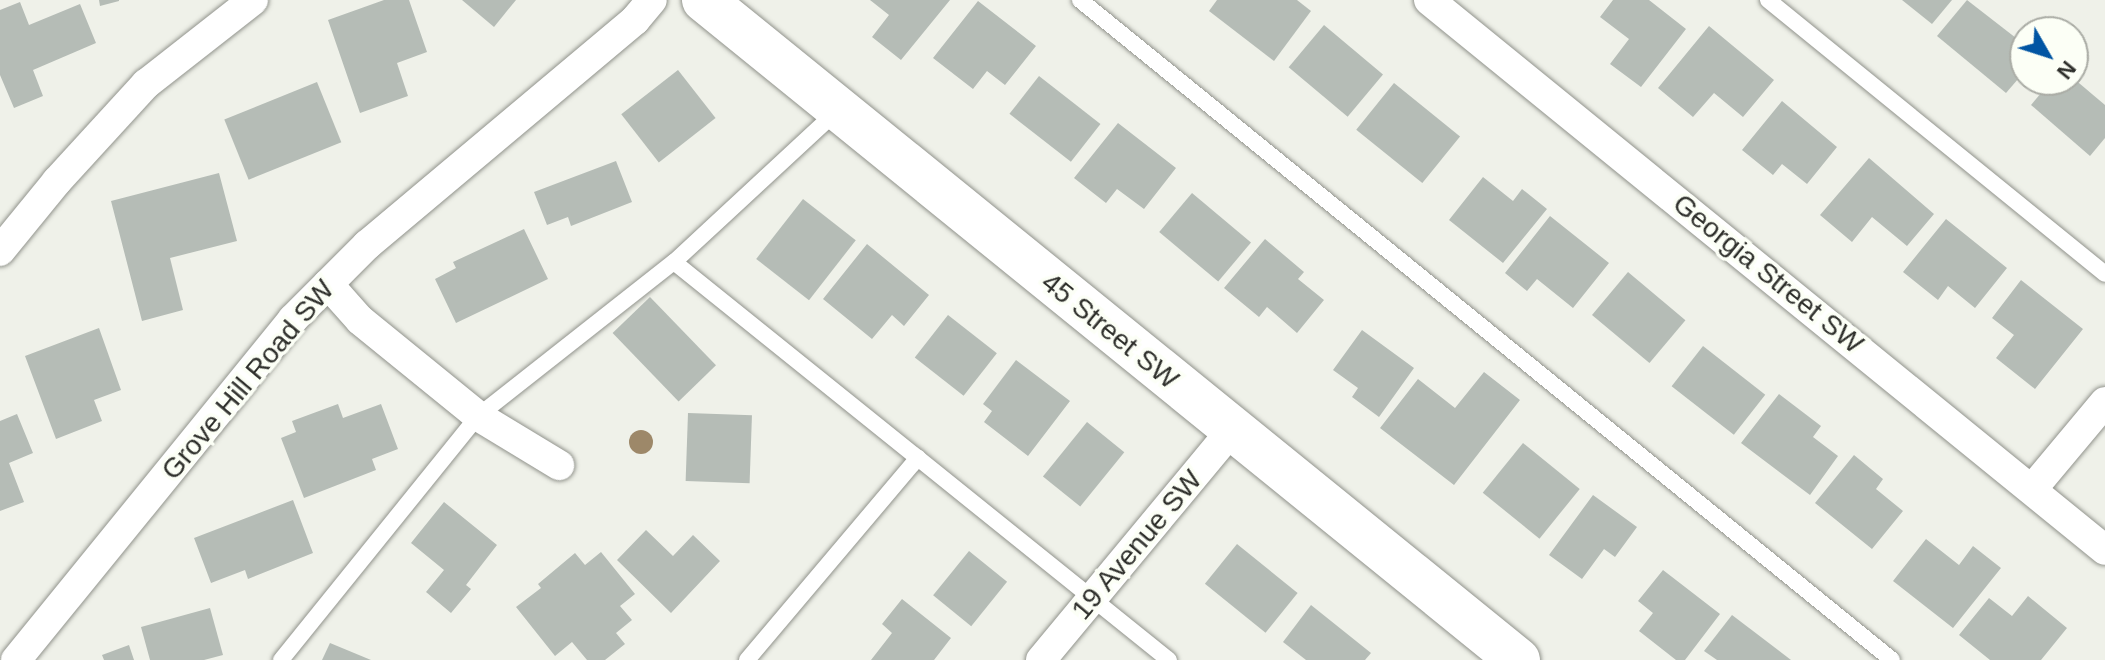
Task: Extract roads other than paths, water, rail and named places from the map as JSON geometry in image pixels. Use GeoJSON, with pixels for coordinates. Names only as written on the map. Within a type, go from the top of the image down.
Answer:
{"type":"FeatureCollection","features":[{"type":"Feature","properties":{"kind":"street"},"geometry":{"type":"LineString","coordinates":[[0,251],[57,181],[146,84],[253,0]]}},
{"type":"Feature","properties":{"kind":"street","name":"Grove Hill Road SW"},"geometry":{"type":"LineString","coordinates":[[16,660],[293,319],[367,245],[635,20],[652,0]]}},
{"type":"Feature","properties":{"kind":"street","name":"45 Street SW"},"geometry":{"type":"LineString","coordinates":[[704,0],[1518,660]]}},
{"type":"Feature","properties":{"kind":"street","name":"Georgia Street SW"},"geometry":{"type":"LineString","coordinates":[[1429,0],[2033,488],[2105,550]]}},
{"type":"Feature","properties":{"kind":"street"},"geometry":{"type":"LineString","coordinates":[[328,284],[360,320],[478,416],[559,465]]}},
{"type":"Feature","properties":{"kind":"street"},"geometry":{"type":"LineString","coordinates":[[2033,488],[2105,402]]}},
{"type":"Feature","properties":{"kind":"street","name":"19 Avenue SW"},"geometry":{"type":"LineString","coordinates":[[1041,660],[1232,430]]}},
{"type":"Feature","properties":{"kind":"lane"},"geometry":{"type":"LineString","coordinates":[[1080,0],[1892,660]]}},
{"type":"Feature","properties":{"kind":"lane"},"geometry":{"type":"LineString","coordinates":[[1768,0],[2105,274]]}},
{"type":"Feature","properties":{"kind":"lane"},"geometry":{"type":"LineString","coordinates":[[281,660],[478,416],[674,262],[838,110]]}},
{"type":"Feature","properties":{"kind":"lane"},"geometry":{"type":"LineString","coordinates":[[674,262],[1169,660]]}},
{"type":"Feature","properties":{"kind":"lane"},"geometry":{"type":"LineString","coordinates":[[747,660],[918,458]]}}]}
